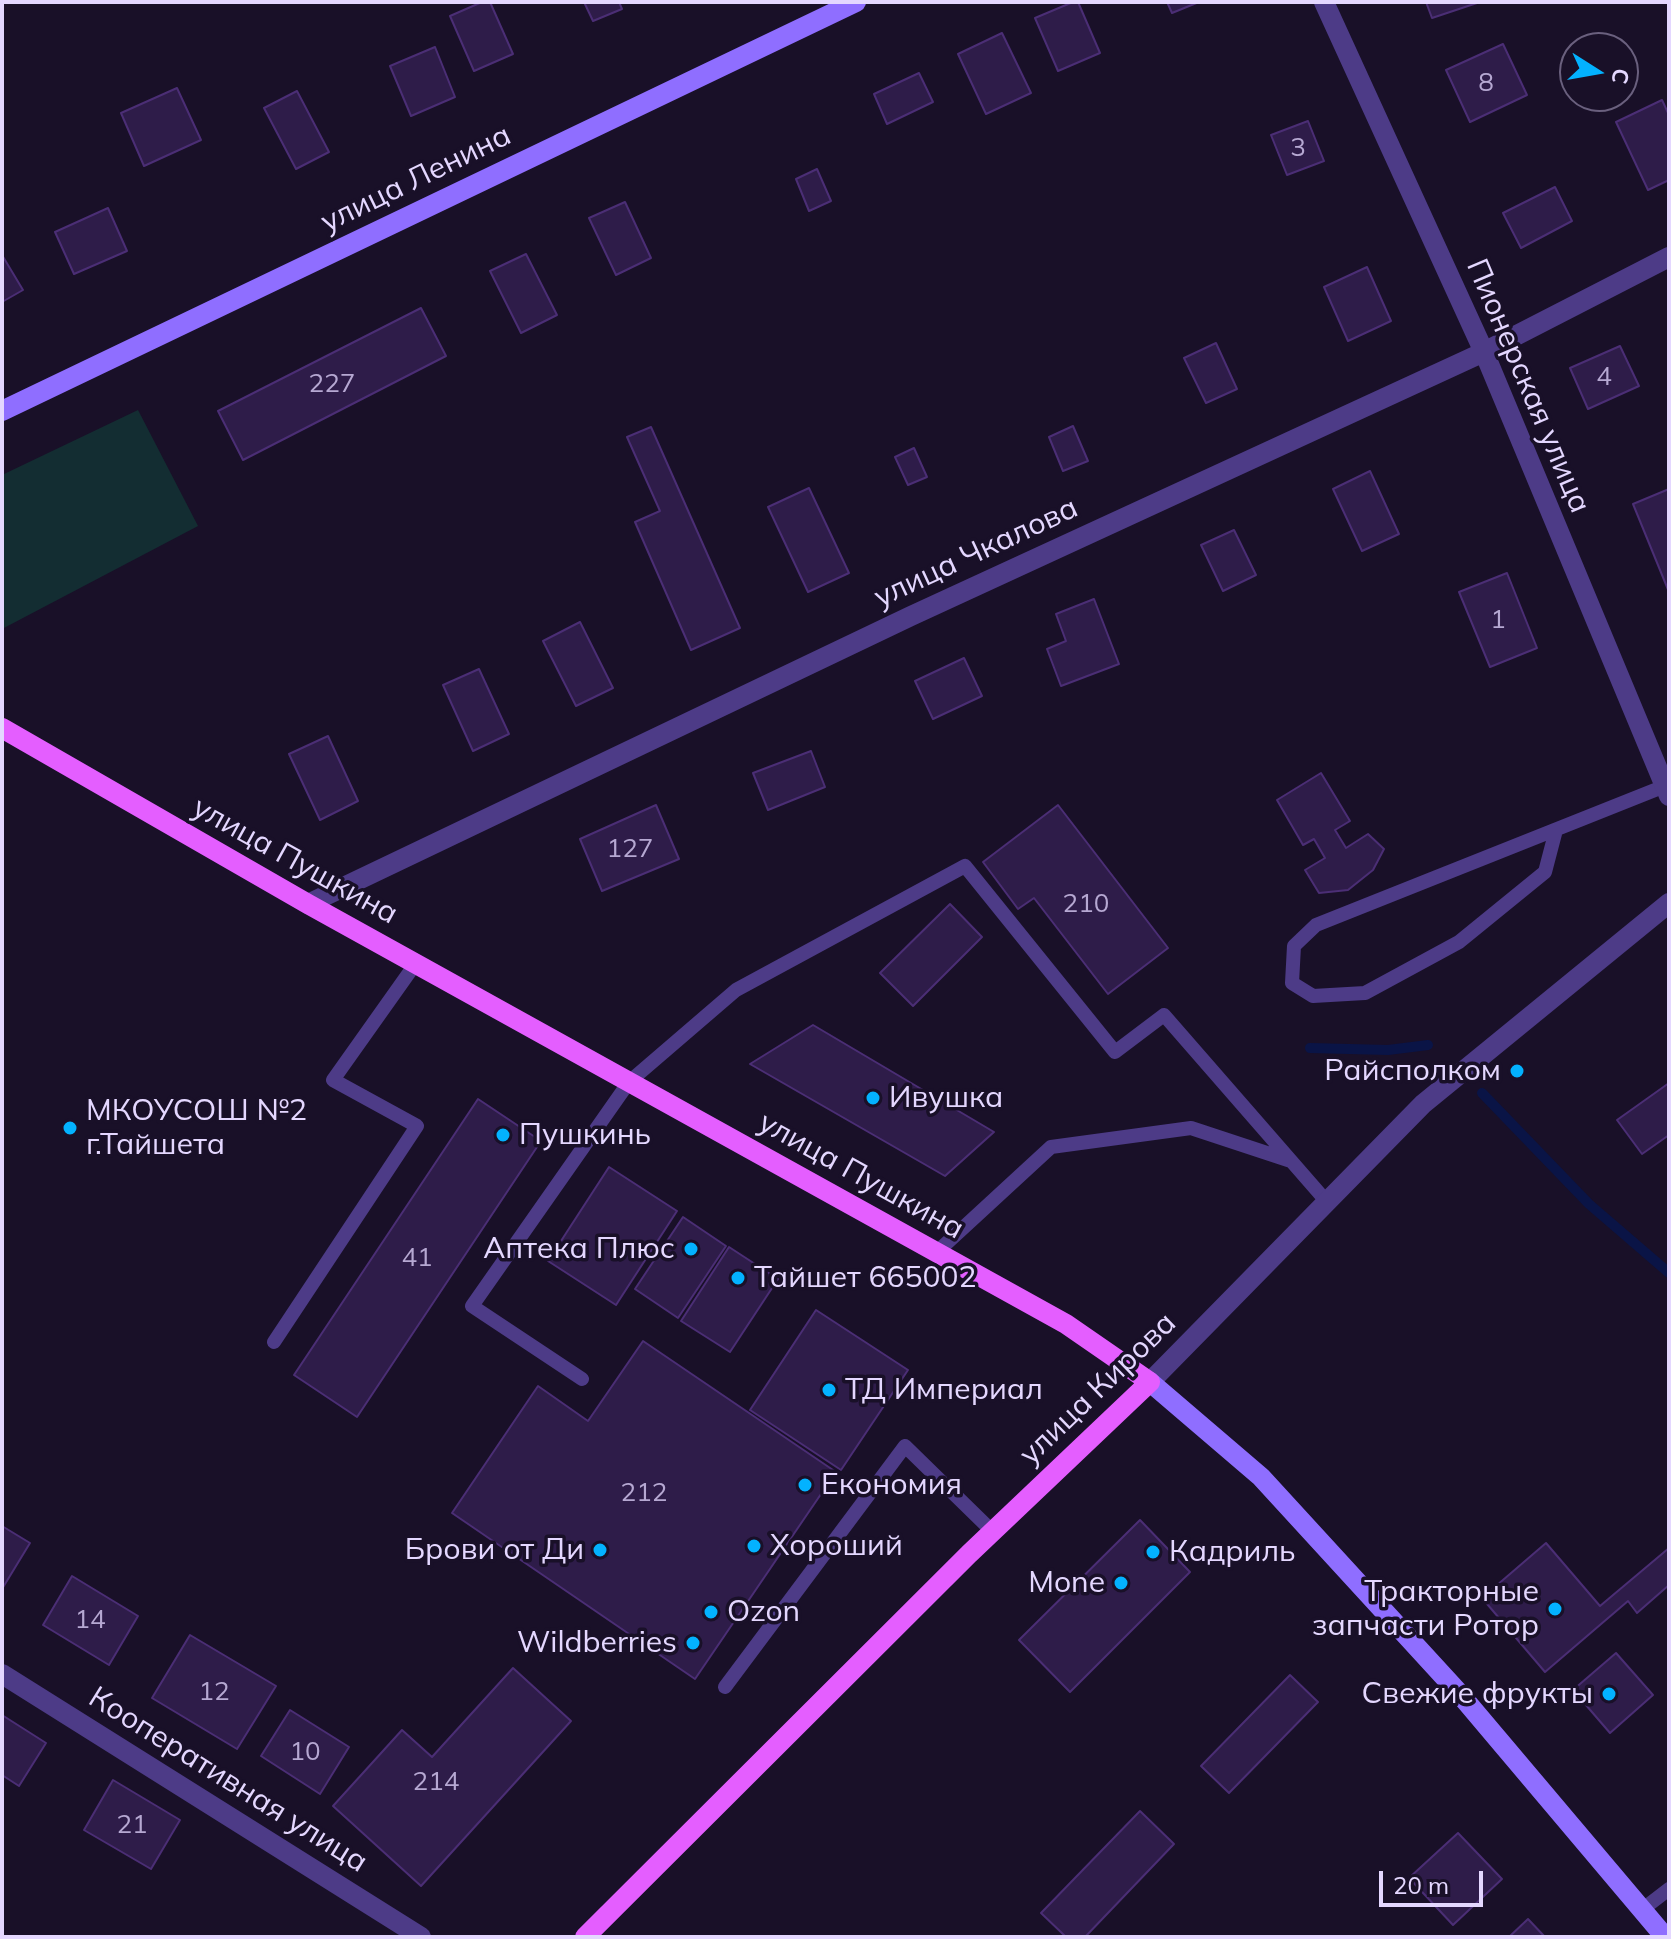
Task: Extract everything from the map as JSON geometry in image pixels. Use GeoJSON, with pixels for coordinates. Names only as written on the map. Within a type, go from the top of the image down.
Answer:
{"type":"FeatureCollection","features":[{"type":"Feature","properties":{"kind":"main road","name":"улица Ленина"},"geometry":{"type":"LineString","coordinates":[[2,411],[856,2]]}},
{"type":"Feature","properties":{"kind":"main road","name":"улица Пушкина"},"geometry":{"type":"LineString","coordinates":[[2,728],[308,904],[1066,1324],[1150,1382],[1261,1477],[1459,1693],[1665,1937]]}},
{"type":"Feature","properties":{"kind":"main road","name":"улица Кирова"},"geometry":{"type":"LineString","coordinates":[[585,1937],[993,1532],[1150,1382]]}},
{"type":"Feature","properties":{"kind":"street","name":"Пионерская улица"},"geometry":{"type":"LineString","coordinates":[[1324,2],[1484,352],[1667,791]]}},
{"type":"Feature","properties":{"kind":"street","name":"улица Чкалова"},"geometry":{"type":"LineString","coordinates":[[308,904],[911,616],[1484,352],[1669,257]]}},
{"type":"Feature","properties":{"kind":"street","name":"улица Кирова"},"geometry":{"type":"LineString","coordinates":[[1150,1382],[1423,1104],[1669,903]]}},
{"type":"Feature","properties":{"kind":"street","name":"Кооперативная улица"},"geometry":{"type":"LineString","coordinates":[[2,1674],[421,1937]]}},
{"type":"Feature","properties":{"kind":"lane"},"geometry":{"type":"LineString","coordinates":[[1556,830],[1545,872],[1459,942],[1365,993],[1313,996],[1292,983],[1294,946],[1316,925],[1556,830],[1667,791]]}},
{"type":"Feature","properties":{"kind":"lane"},"geometry":{"type":"LineString","coordinates":[[582,1379],[472,1306],[629,1082],[736,990],[965,866],[1115,1052],[1164,1015],[1327,1202]]}},
{"type":"Feature","properties":{"kind":"lane"},"geometry":{"type":"LineString","coordinates":[[274,1342],[417,1126],[333,1080],[416,963]]}},
{"type":"Feature","properties":{"kind":"lane"},"geometry":{"type":"LineString","coordinates":[[937,1252],[1051,1147],[1191,1128],[1291,1161]]}},
{"type":"Feature","properties":{"kind":"lane"},"geometry":{"type":"LineString","coordinates":[[725,1687],[905,1446],[993,1532]]}},
{"type":"Feature","properties":{"kind":"lane"},"geometry":{"type":"LineString","coordinates":[[1643,1909],[1669,1889]]}},
{"type":"Feature","properties":{"kind":"green space"},"geometry":{"type":"Polygon","coordinates":[[[138,410],[198,526],[2,629],[2,475],[138,410]]]}},
{"type":"Feature","properties":{"kind":"building"},"geometry":{"type":"Polygon","coordinates":[[[482,2],[490,2],[513,54],[474,71],[450,16],[482,2]]]}},
{"type":"Feature","properties":{"kind":"building"},"geometry":{"type":"Polygon","coordinates":[[[584,2],[619,2],[622,9],[593,21],[584,2]]]}},
{"type":"Feature","properties":{"kind":"building"},"geometry":{"type":"Polygon","coordinates":[[[1078,2],[1100,53],[1058,71],[1035,18],[1078,2]]]}},
{"type":"Feature","properties":{"kind":"building"},"geometry":{"type":"Polygon","coordinates":[[[1167,2],[1199,2],[1172,13],[1167,2]]]}},
{"type":"Feature","properties":{"kind":"building"},"geometry":{"type":"Polygon","coordinates":[[[1426,2],[1476,2],[1477,3],[1432,18],[1426,2]]]}},
{"type":"Feature","properties":{"kind":"building"},"geometry":{"type":"Polygon","coordinates":[[[1002,33],[1031,93],[986,114],[958,54],[1002,33]]]}},
{"type":"Feature","properties":{"kind":"building"},"geometry":{"type":"Polygon","coordinates":[[[1503,44],[1527,95],[1470,122],[1446,70],[1503,44]]]}},
{"type":"Feature","properties":{"kind":"building"},"geometry":{"type":"Polygon","coordinates":[[[435,47],[455,97],[411,116],[390,66],[435,47]]]}},
{"type":"Feature","properties":{"kind":"building"},"geometry":{"type":"Polygon","coordinates":[[[919,73],[933,102],[887,124],[874,94],[919,73]]]}},
{"type":"Feature","properties":{"kind":"building"},"geometry":{"type":"Polygon","coordinates":[[[177,88],[201,140],[144,166],[121,113],[177,88]]]}},
{"type":"Feature","properties":{"kind":"building"},"geometry":{"type":"Polygon","coordinates":[[[297,91],[329,152],[296,169],[264,108],[297,91]]]}},
{"type":"Feature","properties":{"kind":"building"},"geometry":{"type":"Polygon","coordinates":[[[1662,100],[1669,115],[1669,180],[1648,190],[1616,122],[1662,100]]]}},
{"type":"Feature","properties":{"kind":"building"},"geometry":{"type":"Polygon","coordinates":[[[1308,121],[1324,161],[1287,175],[1271,135],[1308,121]]]}},
{"type":"Feature","properties":{"kind":"building"},"geometry":{"type":"Polygon","coordinates":[[[817,169],[831,201],[809,211],[796,179],[817,169]]]}},
{"type":"Feature","properties":{"kind":"building"},"geometry":{"type":"Polygon","coordinates":[[[1555,187],[1572,221],[1521,248],[1503,213],[1555,187]]]}},
{"type":"Feature","properties":{"kind":"building"},"geometry":{"type":"Polygon","coordinates":[[[625,202],[651,258],[616,275],[589,218],[625,202]]]}},
{"type":"Feature","properties":{"kind":"building"},"geometry":{"type":"Polygon","coordinates":[[[108,208],[127,251],[74,274],[55,232],[108,208]]]}},
{"type":"Feature","properties":{"kind":"building"},"geometry":{"type":"Polygon","coordinates":[[[526,254],[557,315],[521,333],[490,271],[526,254]]]}},
{"type":"Feature","properties":{"kind":"building"},"geometry":{"type":"Polygon","coordinates":[[[2,255],[23,290],[2,302],[2,255]]]}},
{"type":"Feature","properties":{"kind":"building"},"geometry":{"type":"Polygon","coordinates":[[[1367,267],[1391,321],[1348,341],[1324,287],[1367,267]]]}},
{"type":"Feature","properties":{"kind":"building"},"geometry":{"type":"Polygon","coordinates":[[[421,308],[446,356],[243,460],[218,411],[421,308]]]}},
{"type":"Feature","properties":{"kind":"building"},"geometry":{"type":"Polygon","coordinates":[[[1216,343],[1237,389],[1206,403],[1184,358],[1216,343]]]}},
{"type":"Feature","properties":{"kind":"building"},"geometry":{"type":"Polygon","coordinates":[[[1620,346],[1639,386],[1588,409],[1570,368],[1620,346]]]}},
{"type":"Feature","properties":{"kind":"building"},"geometry":{"type":"Polygon","coordinates":[[[1073,426],[1088,461],[1063,471],[1049,437],[1073,426]]]}},
{"type":"Feature","properties":{"kind":"building"},"geometry":{"type":"Polygon","coordinates":[[[651,427],[740,628],[691,650],[635,522],[660,511],[627,437],[651,427]]]}},
{"type":"Feature","properties":{"kind":"building"},"geometry":{"type":"Polygon","coordinates":[[[914,448],[927,477],[908,485],[895,457],[914,448]]]}},
{"type":"Feature","properties":{"kind":"building"},"geometry":{"type":"Polygon","coordinates":[[[1370,471],[1399,534],[1362,551],[1333,489],[1370,471]]]}},
{"type":"Feature","properties":{"kind":"building"},"geometry":{"type":"Polygon","coordinates":[[[809,488],[849,573],[808,592],[768,507],[809,488]]]}},
{"type":"Feature","properties":{"kind":"building"},"geometry":{"type":"Polygon","coordinates":[[[1669,489],[1669,592],[1633,504],[1669,489]]]}},
{"type":"Feature","properties":{"kind":"building"},"geometry":{"type":"Polygon","coordinates":[[[1234,530],[1256,575],[1223,591],[1201,545],[1234,530]]]}},
{"type":"Feature","properties":{"kind":"building"},"geometry":{"type":"Polygon","coordinates":[[[1507,573],[1537,648],[1490,667],[1459,592],[1507,573]]]}},
{"type":"Feature","properties":{"kind":"building"},"geometry":{"type":"Polygon","coordinates":[[[1094,599],[1119,664],[1061,686],[1047,649],[1066,641],[1056,614],[1094,599]]]}},
{"type":"Feature","properties":{"kind":"building"},"geometry":{"type":"Polygon","coordinates":[[[580,622],[613,688],[576,706],[543,641],[580,622]]]}},
{"type":"Feature","properties":{"kind":"building"},"geometry":{"type":"Polygon","coordinates":[[[964,658],[982,696],[933,719],[915,681],[964,658]]]}},
{"type":"Feature","properties":{"kind":"building"},"geometry":{"type":"Polygon","coordinates":[[[479,669],[509,734],[473,751],[443,685],[479,669]]]}},
{"type":"Feature","properties":{"kind":"building"},"geometry":{"type":"Polygon","coordinates":[[[328,736],[358,801],[320,820],[289,754],[328,736]]]}},
{"type":"Feature","properties":{"kind":"building"},"geometry":{"type":"Polygon","coordinates":[[[811,751],[825,787],[768,810],[753,773],[811,751]]]}},
{"type":"Feature","properties":{"kind":"building"},"geometry":{"type":"Polygon","coordinates":[[[1321,773],[1350,821],[1335,830],[1346,848],[1368,834],[1384,849],[1373,870],[1348,890],[1319,893],[1305,870],[1325,858],[1314,839],[1303,845],[1277,800],[1321,773]]]}},
{"type":"Feature","properties":{"kind":"building"},"geometry":{"type":"Polygon","coordinates":[[[656,805],[679,859],[602,891],[580,839],[656,805]]]}},
{"type":"Feature","properties":{"kind":"building"},"geometry":{"type":"Polygon","coordinates":[[[1058,805],[1168,948],[1108,994],[1034,898],[1018,909],[983,862],[1058,805]]]}},
{"type":"Feature","properties":{"kind":"building"},"geometry":{"type":"Polygon","coordinates":[[[950,904],[982,937],[913,1006],[880,973],[950,904]]]}},
{"type":"Feature","properties":{"kind":"building","name":"Ивушка"},"geometry":{"type":"Polygon","coordinates":[[[813,1025],[994,1132],[945,1176],[750,1064],[813,1025]]]}},
{"type":"Feature","properties":{"kind":"building"},"geometry":{"type":"Polygon","coordinates":[[[1669,1083],[1669,1135],[1642,1154],[1617,1120],[1669,1083]]]}},
{"type":"Feature","properties":{"kind":"building"},"geometry":{"type":"Polygon","coordinates":[[[478,1099],[541,1141],[357,1417],[294,1375],[478,1099]]]}},
{"type":"Feature","properties":{"kind":"building"},"geometry":{"type":"Polygon","coordinates":[[[609,1167],[677,1211],[616,1305],[548,1261],[609,1167]]]}},
{"type":"Feature","properties":{"kind":"building"},"geometry":{"type":"Polygon","coordinates":[[[683,1217],[726,1246],[678,1318],[635,1289],[683,1217]]]}},
{"type":"Feature","properties":{"kind":"building"},"geometry":{"type":"Polygon","coordinates":[[[729,1247],[778,1279],[730,1352],[681,1321],[729,1247]]]}},
{"type":"Feature","properties":{"kind":"building","name":"ТД Империал"},"geometry":{"type":"Polygon","coordinates":[[[816,1310],[908,1370],[841,1470],[750,1410],[816,1310]]]}},
{"type":"Feature","properties":{"kind":"building"},"geometry":{"type":"Polygon","coordinates":[[[643,1341],[836,1472],[695,1679],[452,1513],[538,1386],[588,1421],[643,1341]]]}},
{"type":"Feature","properties":{"kind":"building"},"geometry":{"type":"Polygon","coordinates":[[[1140,1520],[1190,1572],[1070,1692],[1019,1640],[1140,1520]]]}},
{"type":"Feature","properties":{"kind":"building"},"geometry":{"type":"Polygon","coordinates":[[[2,1526],[30,1543],[2,1589],[2,1526]]]}},
{"type":"Feature","properties":{"kind":"building","name":"Тракторные запчасти Ротор"},"geometry":{"type":"Polygon","coordinates":[[[1546,1543],[1600,1606],[1669,1548],[1669,1585],[1637,1613],[1628,1601],[1545,1672],[1482,1598],[1546,1543]]]}},
{"type":"Feature","properties":{"kind":"building"},"geometry":{"type":"Polygon","coordinates":[[[72,1576],[138,1616],[109,1665],[43,1625],[72,1576]]]}},
{"type":"Feature","properties":{"kind":"building"},"geometry":{"type":"Polygon","coordinates":[[[190,1635],[276,1686],[237,1749],[152,1698],[190,1635]]]}},
{"type":"Feature","properties":{"kind":"building"},"geometry":{"type":"Polygon","coordinates":[[[1616,1653],[1653,1695],[1610,1733],[1573,1690],[1616,1653]]]}},
{"type":"Feature","properties":{"kind":"building"},"geometry":{"type":"Polygon","coordinates":[[[513,1668],[571,1721],[421,1886],[333,1806],[402,1730],[432,1757],[513,1668]]]}},
{"type":"Feature","properties":{"kind":"building"},"geometry":{"type":"Polygon","coordinates":[[[1290,1675],[1318,1702],[1229,1793],[1201,1766],[1290,1675]]]}},
{"type":"Feature","properties":{"kind":"building"},"geometry":{"type":"Polygon","coordinates":[[[290,1710],[349,1747],[320,1794],[261,1756],[290,1710]]]}},
{"type":"Feature","properties":{"kind":"building"},"geometry":{"type":"Polygon","coordinates":[[[2,1715],[46,1743],[19,1786],[2,1775],[2,1715]]]}},
{"type":"Feature","properties":{"kind":"building"},"geometry":{"type":"Polygon","coordinates":[[[113,1780],[180,1820],[151,1869],[84,1830],[113,1780]]]}},
{"type":"Feature","properties":{"kind":"building"},"geometry":{"type":"Polygon","coordinates":[[[1140,1811],[1174,1844],[1085,1937],[1066,1937],[1041,1913],[1140,1811]]]}},
{"type":"Feature","properties":{"kind":"building"},"geometry":{"type":"Polygon","coordinates":[[[1458,1833],[1502,1879],[1453,1925],[1409,1878],[1458,1833]]]}},
{"type":"Feature","properties":{"kind":"building"},"geometry":{"type":"Polygon","coordinates":[[[1528,1919],[1545,1937],[1509,1937],[1528,1919]]]}},
{"type":"Feature","properties":{"kind":"waterway"},"geometry":{"type":"LineString","coordinates":[[1310,1048],[1388,1050],[1428,1045]]}},
{"type":"Feature","properties":{"kind":"waterway"},"geometry":{"type":"LineString","coordinates":[[1482,1093],[1589,1204],[1669,1273]]}},
{"type":"Feature","properties":{"kind":"place","name":"Райсполком"},"geometry":{"type":"Point","coordinates":[1517,1071]}},
{"type":"Feature","properties":{"kind":"place","name":"Ивушка"},"geometry":{"type":"Point","coordinates":[873,1098]}},
{"type":"Feature","properties":{"kind":"place","name":"МКОУСОШ №2 г.Тайшета"},"geometry":{"type":"Point","coordinates":[70,1128]}},
{"type":"Feature","properties":{"kind":"place","name":"Пушкинь"},"geometry":{"type":"Point","coordinates":[503,1135]}},
{"type":"Feature","properties":{"kind":"place","name":"Аптека Плюс"},"geometry":{"type":"Point","coordinates":[691,1249]}},
{"type":"Feature","properties":{"kind":"place","name":"Тайшет 665002"},"geometry":{"type":"Point","coordinates":[738,1278]}},
{"type":"Feature","properties":{"kind":"place","name":"ТД Империал"},"geometry":{"type":"Point","coordinates":[829,1390]}},
{"type":"Feature","properties":{"kind":"place","name":"Економия"},"geometry":{"type":"Point","coordinates":[805,1485]}},
{"type":"Feature","properties":{"kind":"place","name":"Хороший"},"geometry":{"type":"Point","coordinates":[754,1546]}},
{"type":"Feature","properties":{"kind":"place","name":"Брови от Ди"},"geometry":{"type":"Point","coordinates":[600,1550]}},
{"type":"Feature","properties":{"kind":"place","name":"Кадриль"},"geometry":{"type":"Point","coordinates":[1153,1552]}},
{"type":"Feature","properties":{"kind":"place","name":"Mone"},"geometry":{"type":"Point","coordinates":[1121,1583]}},
{"type":"Feature","properties":{"kind":"place","name":"Тракторные запчасти Ротор"},"geometry":{"type":"Point","coordinates":[1555,1609]}},
{"type":"Feature","properties":{"kind":"place","name":"Ozon"},"geometry":{"type":"Point","coordinates":[711,1612]}},
{"type":"Feature","properties":{"kind":"place","name":"Wildberries"},"geometry":{"type":"Point","coordinates":[693,1643]}},
{"type":"Feature","properties":{"kind":"place","name":"Свежие фрукты"},"geometry":{"type":"Point","coordinates":[1609,1694]}}]}
